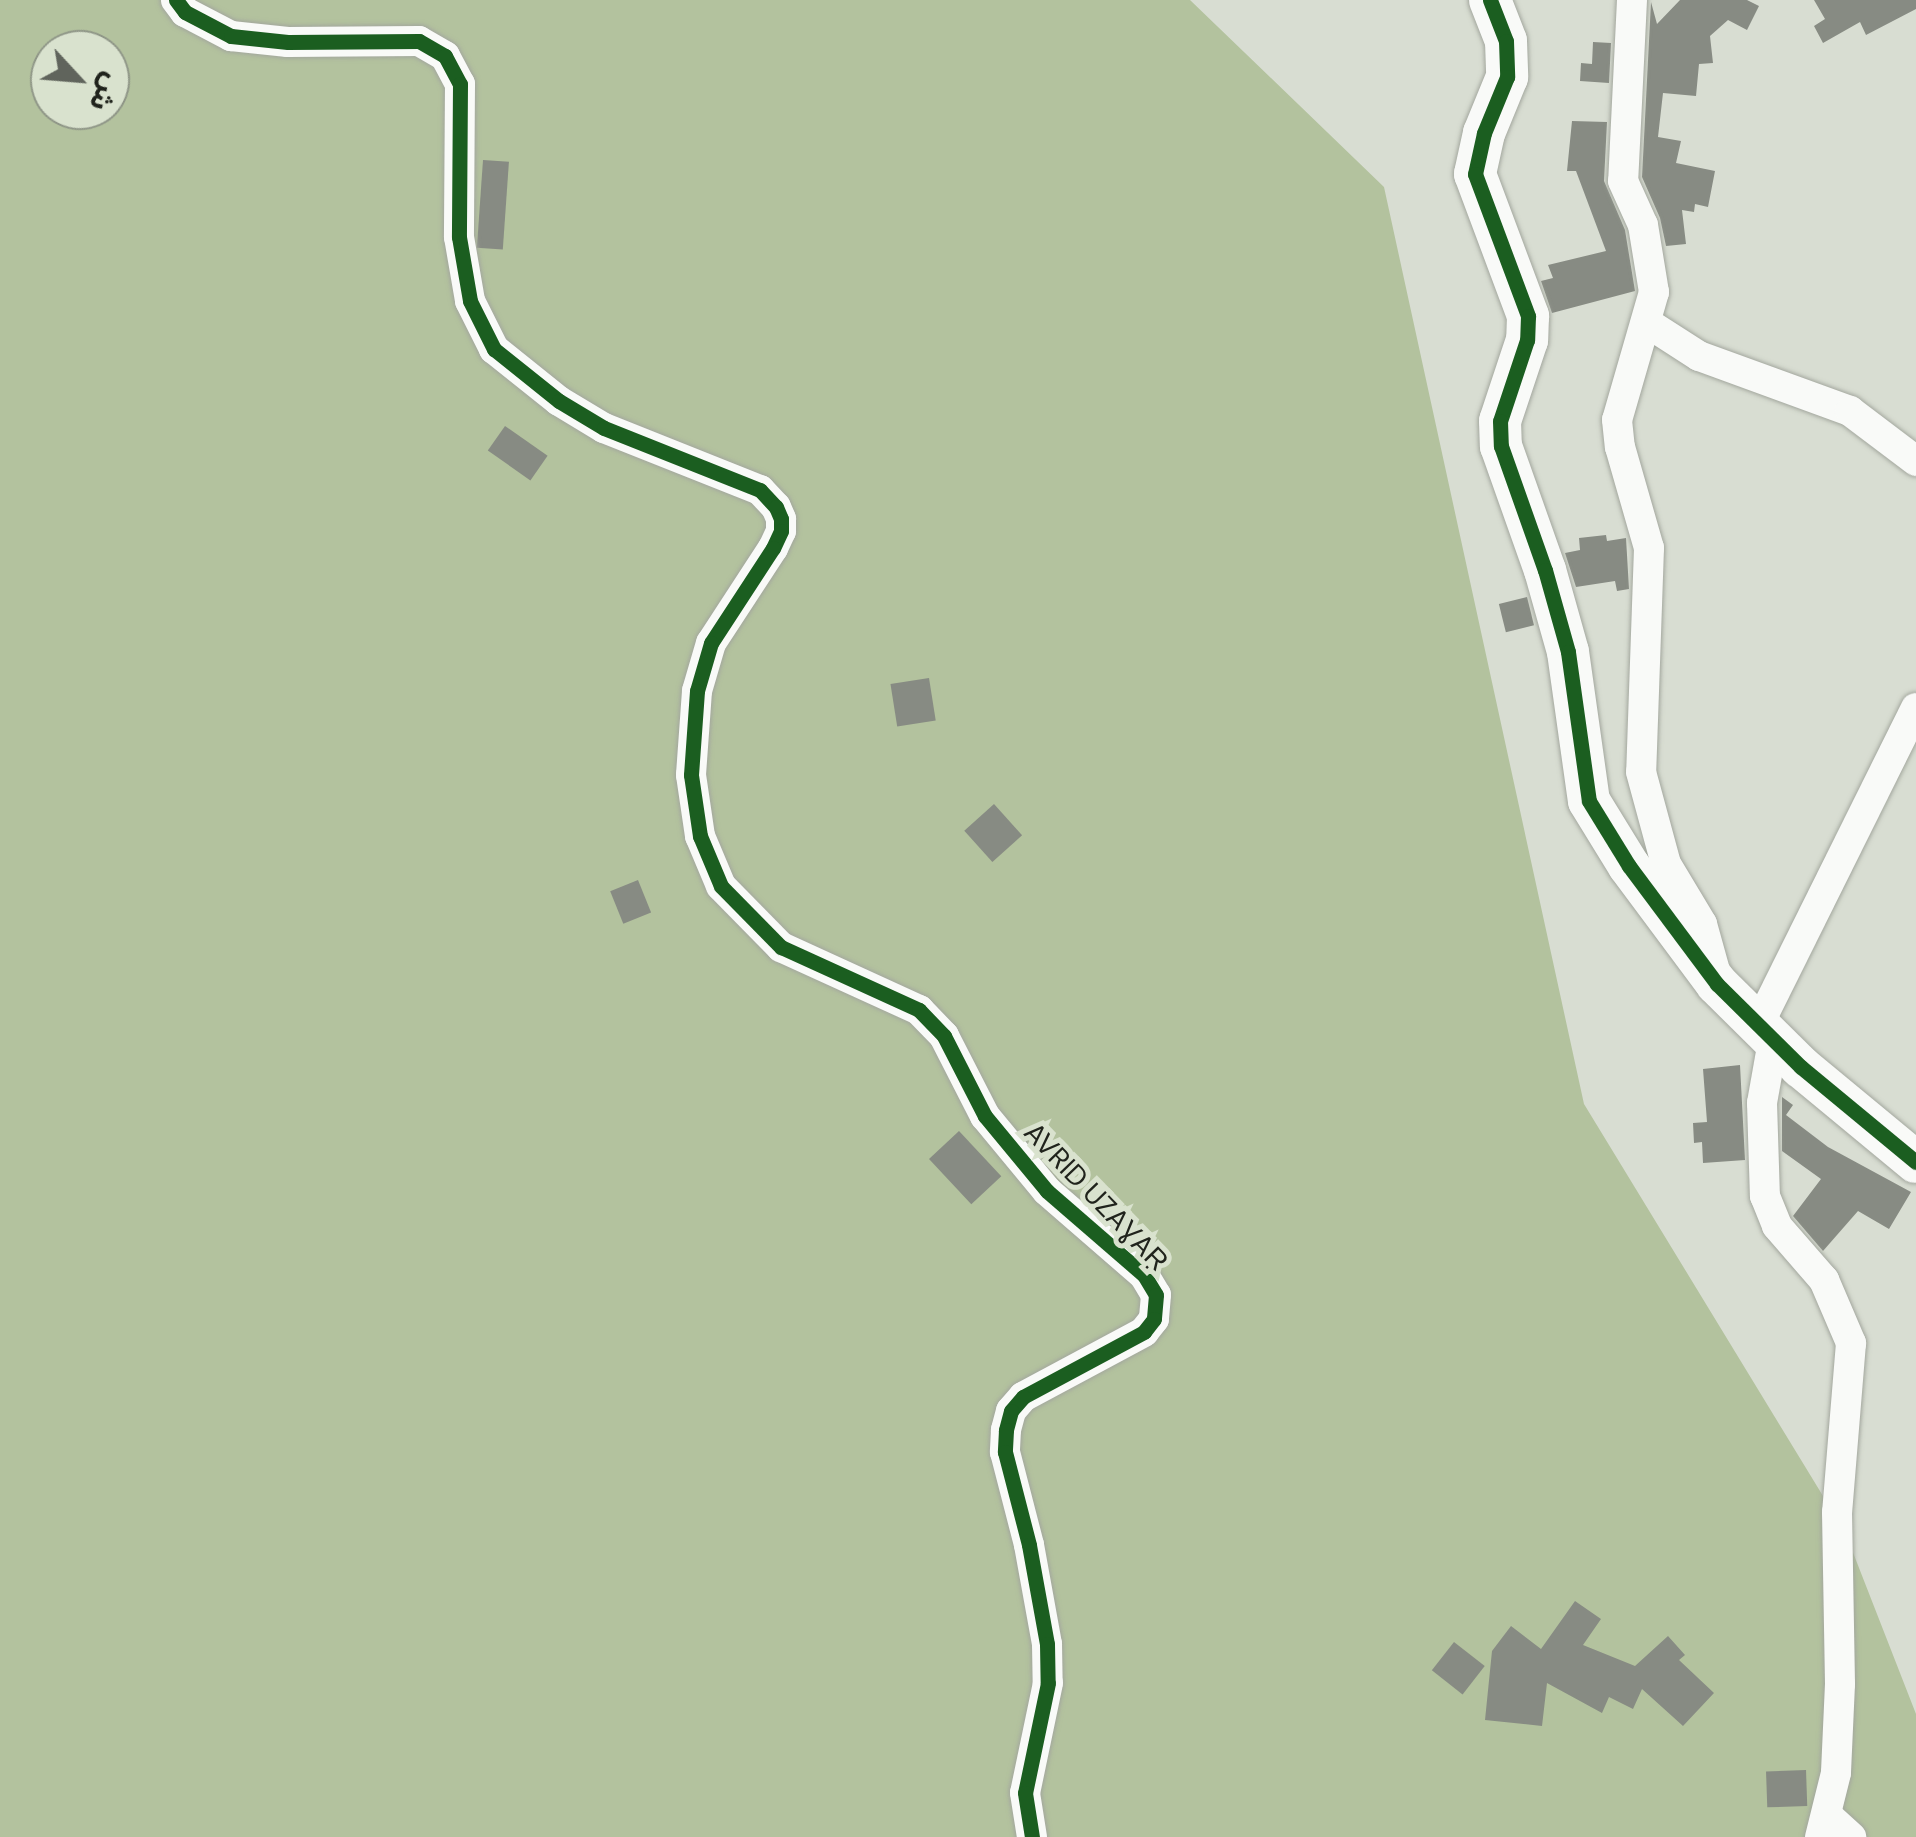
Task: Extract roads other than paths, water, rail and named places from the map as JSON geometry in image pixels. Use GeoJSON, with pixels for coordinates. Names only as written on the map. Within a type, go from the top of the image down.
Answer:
{"type":"FeatureCollection","features":[{"type":"Feature","properties":{"kind":"street","name":"AVRID UZAƔAṚ"},"geometry":{"type":"LineString","coordinates":[[176,0],[184,12],[231,36],[288,42],[419,41],[446,56],[460,84],[459,238],[470,301],[494,348],[548,393],[593,422],[760,490],[781,519],[782,530],[773,548],[710,643],[697,691],[691,776],[700,836],[721,886],[782,947],[919,1010],[944,1036],[985,1116],[1047,1191],[1144,1275],[1156,1295],[1154,1319],[1144,1332],[1023,1396],[1011,1410],[1006,1430],[1004,1452],[1029,1545],[1047,1644],[1048,1684],[1028,1766],[1026,1793],[1032,1837]]}},
{"type":"Feature","properties":{"kind":"street"},"geometry":{"type":"LineString","coordinates":[[1490,0],[1506,41],[1506,78],[1484,133],[1475,174],[1528,316],[1528,340],[1500,421],[1501,446],[1546,570],[1568,652],[1588,801],[1628,866],[1717,984],[1766,1034],[1916,1162]]}},
{"type":"Feature","properties":{"kind":"street"},"geometry":{"type":"LineString","coordinates":[[1632,0],[1623,181],[1634,199],[1648,247],[1654,292],[1617,420],[1620,447],[1649,548],[1641,772],[1666,864],[1702,924],[1717,984]]}},
{"type":"Feature","properties":{"kind":"street"},"geometry":{"type":"LineString","coordinates":[[1646,322],[1717,363],[1850,411],[1916,461]]}},
{"type":"Feature","properties":{"kind":"street"},"geometry":{"type":"LineString","coordinates":[[1834,1830],[1840,1684],[1837,1512],[1851,1343],[1824,1280],[1777,1226],[1764,1196],[1762,1103],[1766,1034],[1916,708]]}}]}
